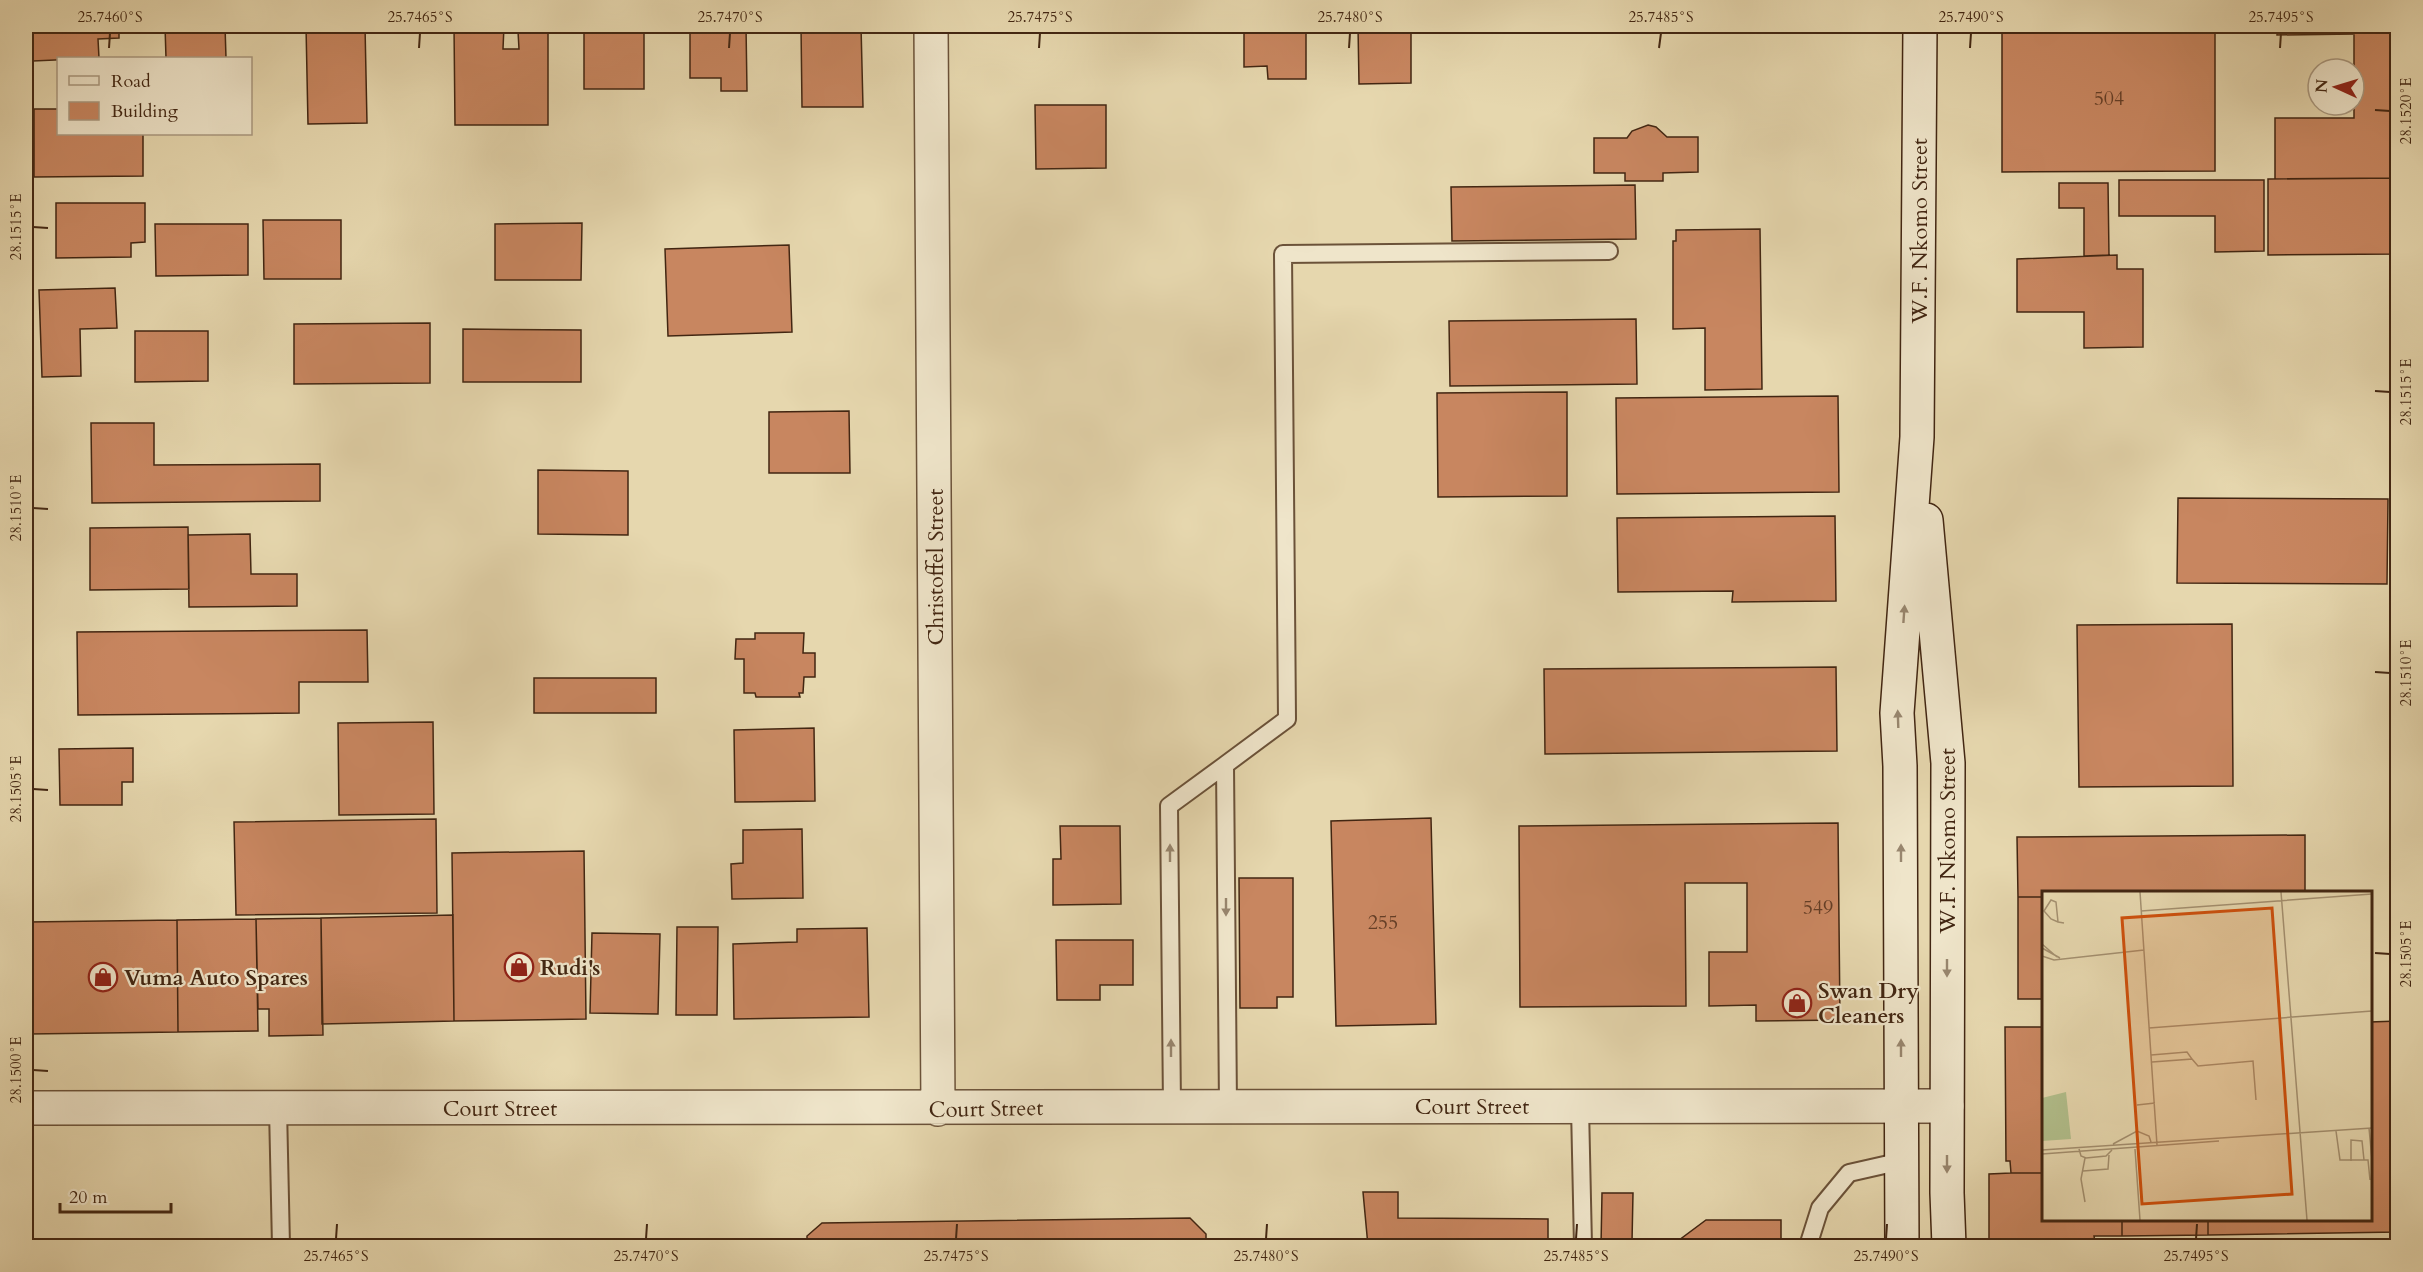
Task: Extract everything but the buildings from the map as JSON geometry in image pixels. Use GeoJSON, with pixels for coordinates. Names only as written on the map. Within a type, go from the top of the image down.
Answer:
{"type":"FeatureCollection","features":[{"type":"Feature","properties":{"kind":"street","name":"Christoffel Street"},"geometry":{"type":"LineString","coordinates":[[931,26],[938,1109]]}},
{"type":"Feature","properties":{"kind":"street","name":"W.F. Nkomo Street"},"geometry":{"type":"LineString","coordinates":[[1902,1246],[1900,778],[1897,713],[1917,437],[1920,26]]}},
{"type":"Feature","properties":{"kind":"street","name":"W.F. Nkomo Street"},"geometry":{"type":"LineString","coordinates":[[1917,437],[1948,763],[1949,1246]]}},
{"type":"Feature","properties":{"kind":"street","name":"Court Street"},"geometry":{"type":"LineString","coordinates":[[26,1108],[938,1109],[1172,1106],[1947,1106]]}},
{"type":"Feature","properties":{"kind":"lane"},"geometry":{"type":"LineString","coordinates":[[1172,1106],[1169,806],[1287,719],[1283,254],[1609,251]]}},
{"type":"Feature","properties":{"kind":"lane"},"geometry":{"type":"LineString","coordinates":[[1225,765],[1228,1106]]}},
{"type":"Feature","properties":{"kind":"lane"},"geometry":{"type":"LineString","coordinates":[[1580,1107],[1583,1246]]}},
{"type":"Feature","properties":{"kind":"lane"},"geometry":{"type":"LineString","coordinates":[[278,1108],[281,1246]]}},
{"type":"Feature","properties":{"kind":"lane"},"geometry":{"type":"LineString","coordinates":[[1808,1246],[1820,1208],[1849,1173],[1902,1161]]}},
{"type":"Feature","properties":{"kind":"place","name":"Rudi's"},"geometry":{"type":"Point","coordinates":[519,967]}},
{"type":"Feature","properties":{"kind":"place","name":"Vuma Auto Spares"},"geometry":{"type":"Point","coordinates":[103,977]}},
{"type":"Feature","properties":{"kind":"place","name":"Swan Dry Cleaners"},"geometry":{"type":"Point","coordinates":[1797,1003]}}]}
